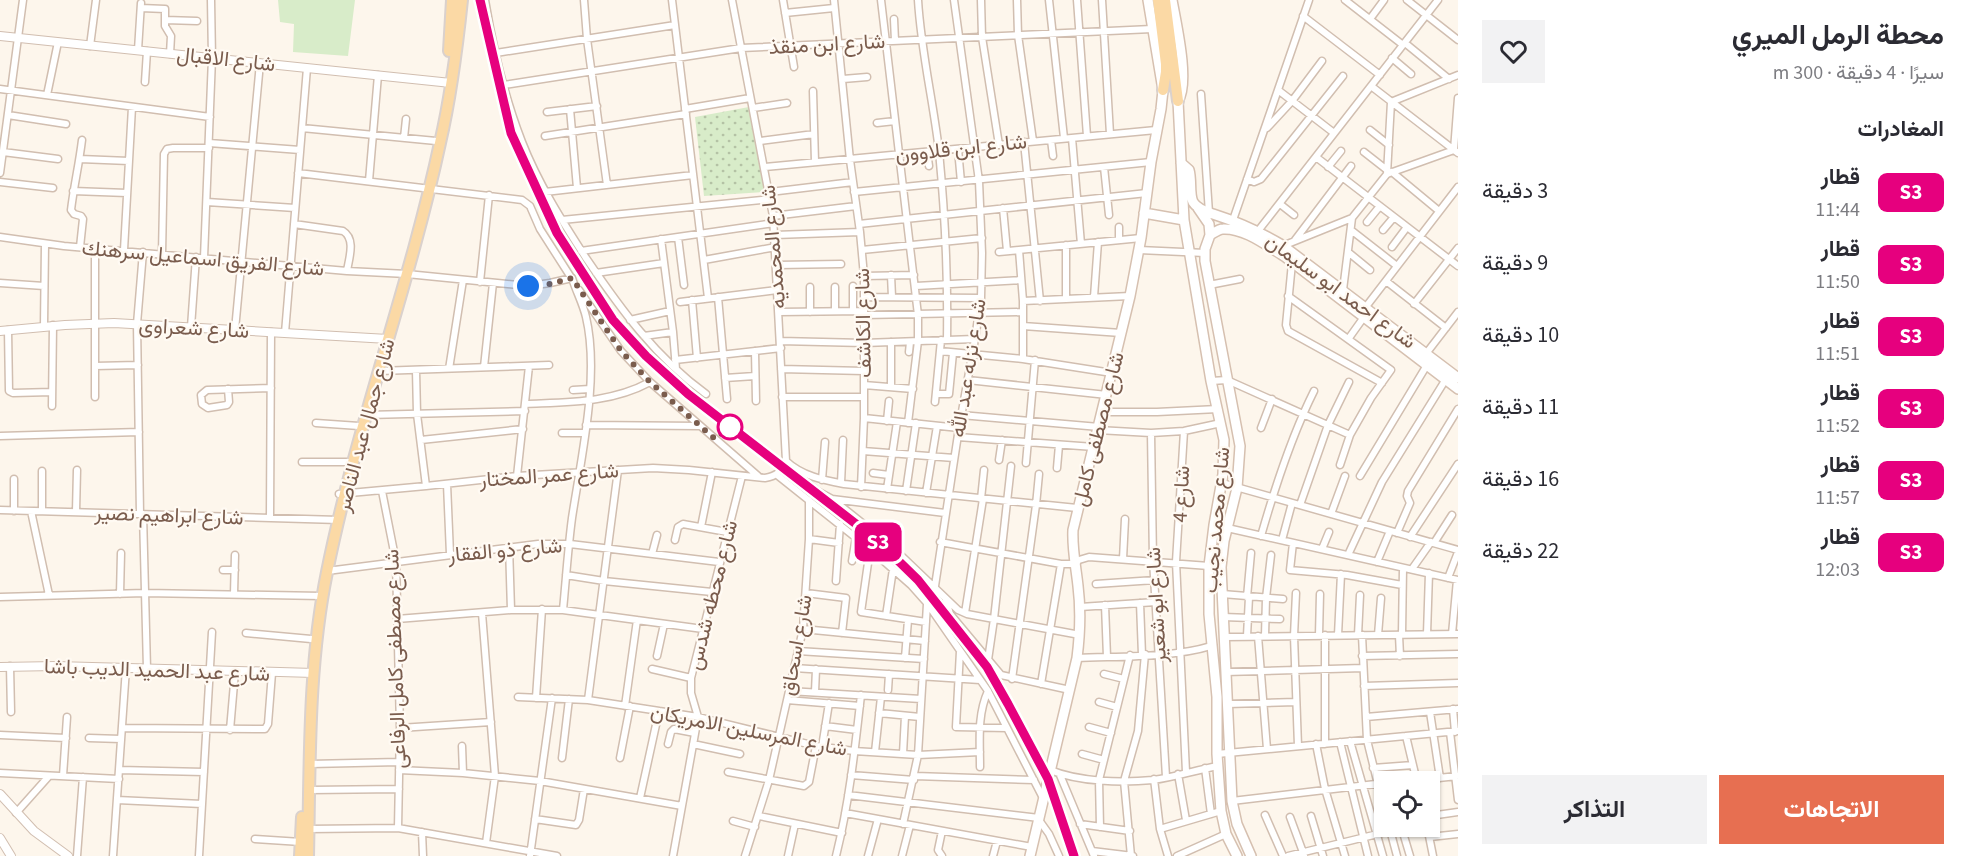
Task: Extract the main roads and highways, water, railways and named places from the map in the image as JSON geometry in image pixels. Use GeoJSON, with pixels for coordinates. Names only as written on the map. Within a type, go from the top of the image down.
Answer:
{"type":"FeatureCollection","features":[{"type":"Feature","properties":{"kind":"main road","name":"شارع جمال عبد الناصر"},"geometry":{"type":"LineString","coordinates":[[342,494],[348,462],[405,274],[440,143],[448,82],[452,0]]}},
{"type":"Feature","properties":{"kind":"main road","name":"شارع جمال عبد الناصر"},"geometry":{"type":"LineString","coordinates":[[428,187],[462,0]]}},
{"type":"Feature","properties":{"kind":"main road","name":"شارع مصطفى كامل"},"geometry":{"type":"LineString","coordinates":[[1031,852],[1077,658],[1080,607],[1072,541],[1077,508],[1099,428],[1130,296],[1163,90],[1148,0]]}},
{"type":"Feature","properties":{"kind":"main road"},"geometry":{"type":"LineString","coordinates":[[1158,0],[1166,56],[1163,90]]}},
{"type":"Feature","properties":{"kind":"main road"},"geometry":{"type":"LineString","coordinates":[[1144,213],[1184,220],[1178,100],[1166,0]]}},
{"type":"Feature","properties":{"kind":"main road"},"geometry":{"type":"LineString","coordinates":[[1172,0],[1184,77],[1178,100]]}},
{"type":"Feature","properties":{"kind":"main road"},"geometry":{"type":"LineString","coordinates":[[1181,163],[1189,170],[1192,201],[1209,224],[1210,235]]}},
{"type":"Feature","properties":{"kind":"main road","name":"شارع احمد ابو سليمان"},"geometry":{"type":"LineString","coordinates":[[1197,207],[1258,231],[1279,248],[1343,290],[1365,312]]}},
{"type":"Feature","properties":{"kind":"main road","name":"شارع محمد نجيب"},"geometry":{"type":"LineString","coordinates":[[1184,220],[1211,381],[1221,423],[1224,457],[1208,584],[1211,646],[1217,697],[1217,754],[1221,811],[1226,834],[1237,856]]}},
{"type":"Feature","properties":{"kind":"main road","name":"شارع احمد ابو سليمان"},"geometry":{"type":"LineString","coordinates":[[1210,235],[1221,229],[1236,231],[1279,248],[1292,262],[1365,312],[1424,360],[1454,376],[1458,389]]}},
{"type":"Feature","properties":{"kind":"main road","name":"شارع محمد نجيب"},"geometry":{"type":"LineString","coordinates":[[1210,235],[1205,253],[1209,285],[1240,446],[1237,488],[1227,528],[1221,567],[1232,801],[1237,824],[1251,856]]}},
{"type":"Feature","properties":{"kind":"main road","name":"شارع جمال عبد الناصر"},"geometry":{"type":"LineString","coordinates":[[308,856],[311,639],[335,520],[367,415],[386,339]]}},
{"type":"Feature","properties":{"kind":"main road","name":"شارع جمال عبد الناصر"},"geometry":{"type":"LineString","coordinates":[[300,856],[311,673],[320,596],[327,572],[335,520]]}},
{"type":"Feature","properties":{"kind":"main road"},"geometry":{"type":"LineString","coordinates":[[1208,584],[1222,583]]}},
{"type":"Feature","properties":{"kind":"railway"},"geometry":{"type":"LineString","coordinates":[[480,0],[511,133],[557,233],[613,320],[646,356],[688,394],[878,541],[918,580],[987,667],[1008,704],[1048,779],[1074,856]]}},
{"type":"Feature","properties":{"kind":"train","name":"S3"},"geometry":{"type":"LineString","coordinates":[[480,0],[511,133],[557,233],[613,320],[646,356],[688,394],[878,541],[918,580],[987,667],[1008,704],[1048,779],[1074,856]]}}]}
